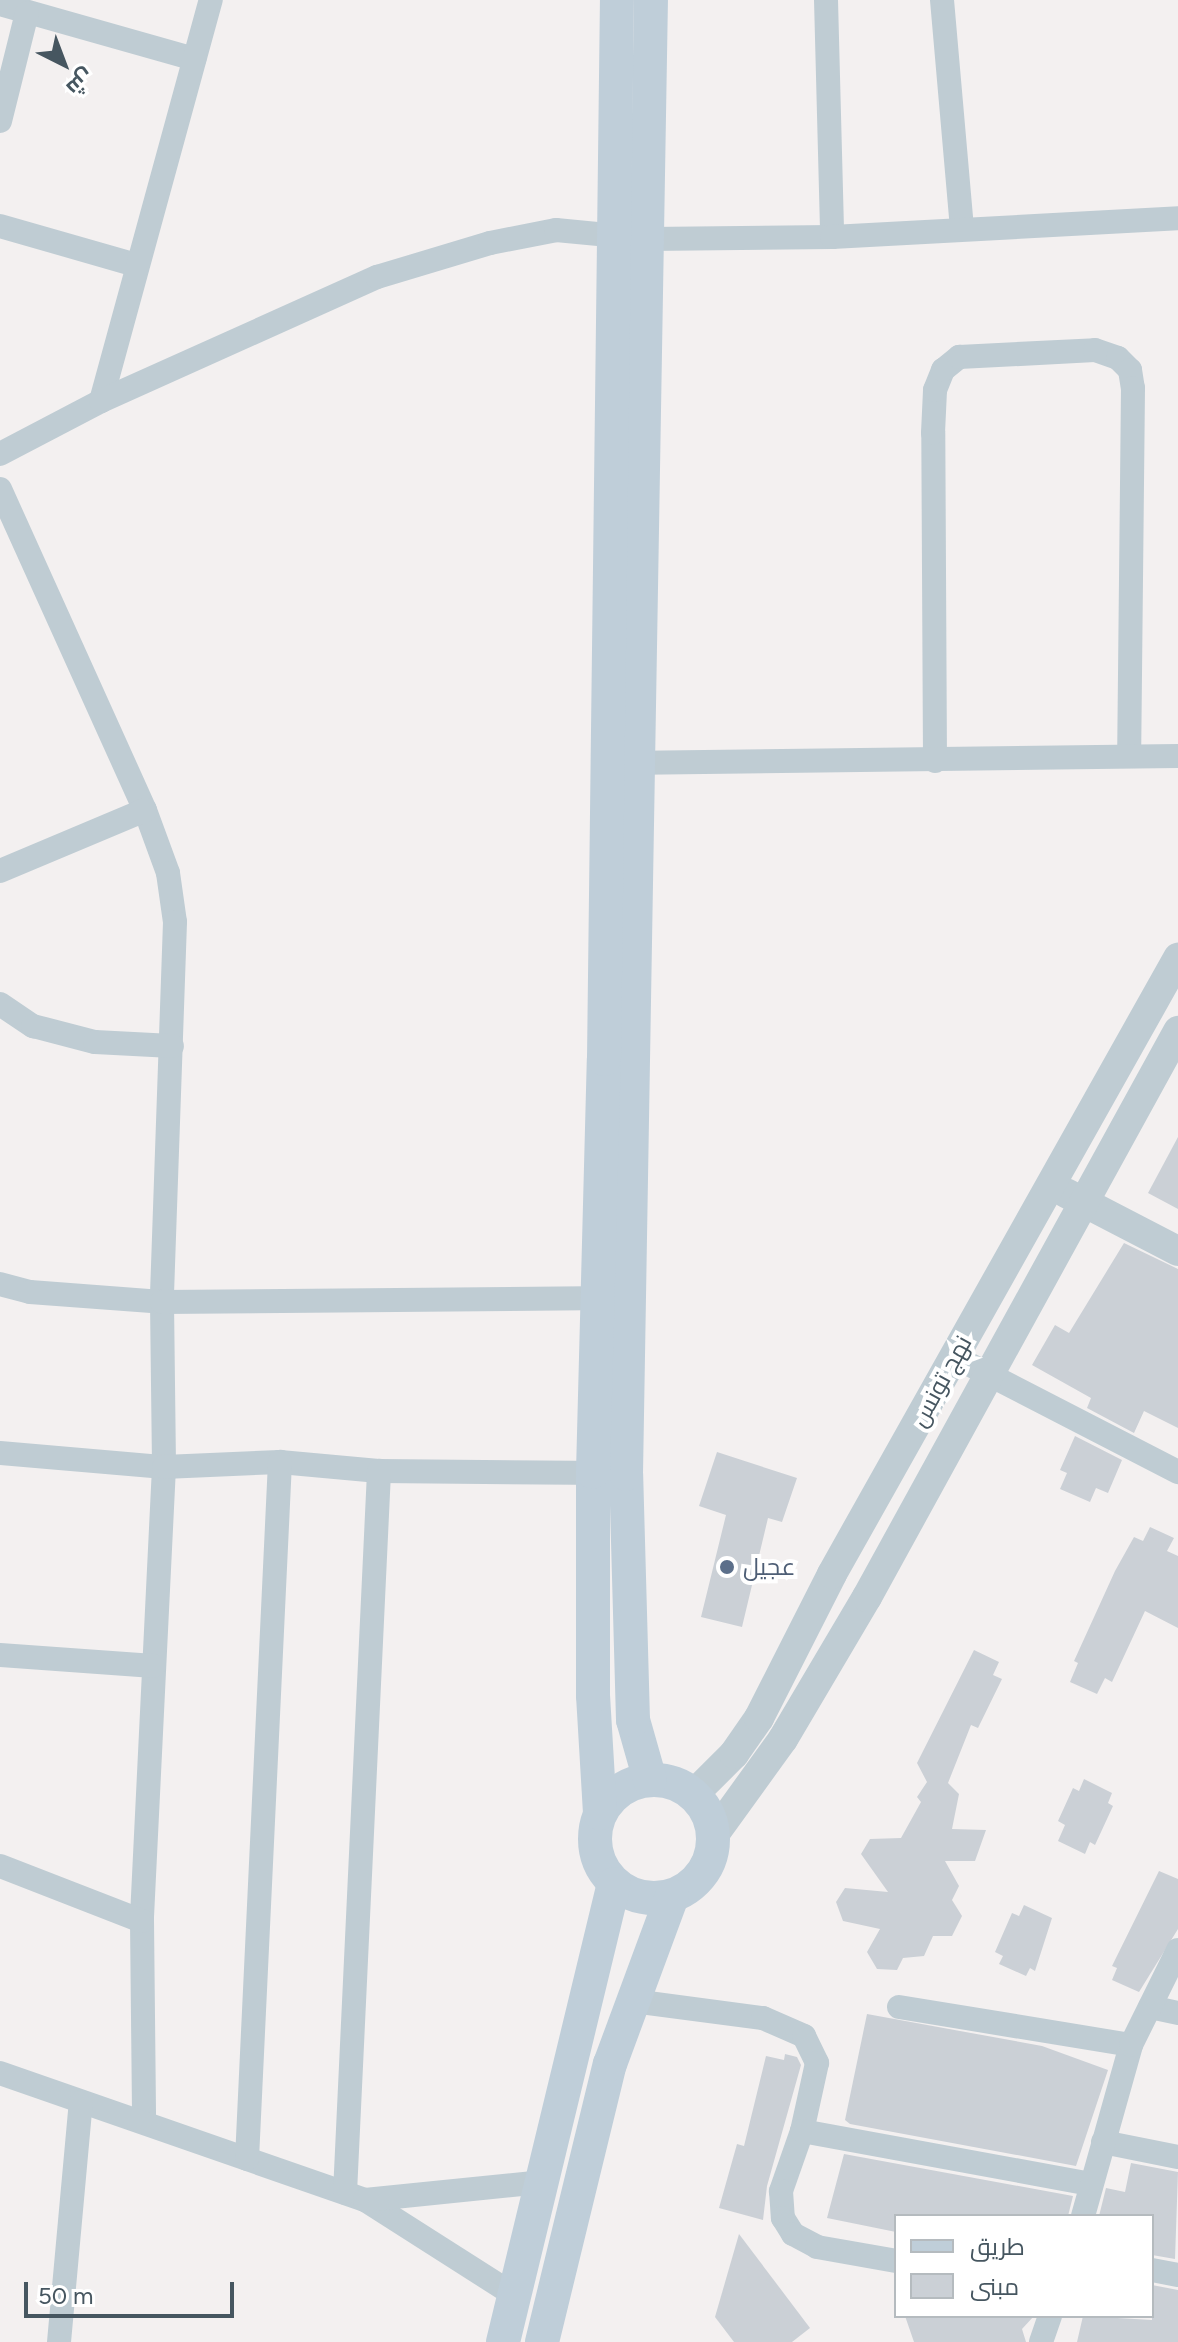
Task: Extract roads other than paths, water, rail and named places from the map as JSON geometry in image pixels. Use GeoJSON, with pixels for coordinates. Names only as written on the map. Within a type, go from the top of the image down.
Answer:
{"type":"FeatureCollection","features":[{"type":"Feature","properties":{"kind":"main road"},"geometry":{"type":"LineString","coordinates":[[617,0],[633,239]]}},
{"type":"Feature","properties":{"kind":"main road"},"geometry":{"type":"LineString","coordinates":[[651,0],[633,239],[609,1473],[593,1696],[600,1813],[597,1858],[614,1884],[642,1898],[672,1896]]}},
{"type":"Feature","properties":{"kind":"main road"},"geometry":{"type":"LineString","coordinates":[[609,1473],[633,1720],[650,1780]]}},
{"type":"Feature","properties":{"kind":"main road"},"geometry":{"type":"LineString","coordinates":[[542,2342],[593,2125],[633,2001],[672,1896],[707,1866],[713,1836],[710,1820],[693,1795],[666,1781],[650,1780],[621,1790],[600,1813]]}},
{"type":"Feature","properties":{"kind":"main road"},"geometry":{"type":"LineString","coordinates":[[503,2342],[614,1884]]}},
{"type":"Feature","properties":{"kind":"street"},"geometry":{"type":"LineString","coordinates":[[101,401],[211,0]]}},
{"type":"Feature","properties":{"kind":"street"},"geometry":{"type":"LineString","coordinates":[[826,0],[832,237]]}},
{"type":"Feature","properties":{"kind":"street"},"geometry":{"type":"LineString","coordinates":[[942,0],[962,228]]}},
{"type":"Feature","properties":{"kind":"street"},"geometry":{"type":"LineString","coordinates":[[0,4],[194,59]]}},
{"type":"Feature","properties":{"kind":"street"},"geometry":{"type":"LineString","coordinates":[[0,121],[27,13]]}},
{"type":"Feature","properties":{"kind":"street"},"geometry":{"type":"LineString","coordinates":[[0,454],[101,401],[377,277],[490,243],[556,230],[600,232],[633,239],[832,237],[1178,218]]}},
{"type":"Feature","properties":{"kind":"street"},"geometry":{"type":"LineString","coordinates":[[0,226],[136,265]]}},
{"type":"Feature","properties":{"kind":"street"},"geometry":{"type":"LineString","coordinates":[[935,761],[935,390],[943,370],[959,357],[1095,350],[1118,358],[1130,370],[1133,388],[1129,756]]}},
{"type":"Feature","properties":{"kind":"street"},"geometry":{"type":"LineString","coordinates":[[0,489],[145,810],[168,873],[175,922],[162,1302],[164,1467],[142,1921],[144,2122]]}},
{"type":"Feature","properties":{"kind":"street"},"geometry":{"type":"LineString","coordinates":[[623,763],[1178,756]]}},
{"type":"Feature","properties":{"kind":"street"},"geometry":{"type":"LineString","coordinates":[[0,871],[145,810]]}},
{"type":"Feature","properties":{"kind":"street","name":"نهج تونس"},"geometry":{"type":"LineString","coordinates":[[693,1795],[734,1754],[759,1718],[832,1574],[1178,958]]}},
{"type":"Feature","properties":{"kind":"street"},"geometry":{"type":"LineString","coordinates":[[0,1004],[33,1026],[95,1042],[172,1046]]}},
{"type":"Feature","properties":{"kind":"street","name":"نهج تونس"},"geometry":{"type":"LineString","coordinates":[[713,1836],[791,1726],[1178,1031]]}},
{"type":"Feature","properties":{"kind":"street"},"geometry":{"type":"LineString","coordinates":[[1051,1185],[1178,1251]]}},
{"type":"Feature","properties":{"kind":"street"},"geometry":{"type":"LineString","coordinates":[[0,1284],[30,1292],[162,1302],[613,1298]]}},
{"type":"Feature","properties":{"kind":"street"},"geometry":{"type":"LineString","coordinates":[[955,1357],[1178,1472]]}},
{"type":"Feature","properties":{"kind":"street"},"geometry":{"type":"LineString","coordinates":[[0,1453],[164,1467],[280,1462],[379,1471],[609,1473]]}},
{"type":"Feature","properties":{"kind":"street"},"geometry":{"type":"LineString","coordinates":[[247,2159],[280,1462]]}},
{"type":"Feature","properties":{"kind":"street"},"geometry":{"type":"LineString","coordinates":[[355,2197],[379,1471]]}},
{"type":"Feature","properties":{"kind":"street"},"geometry":{"type":"LineString","coordinates":[[0,1655],[154,1666]]}},
{"type":"Feature","properties":{"kind":"street"},"geometry":{"type":"LineString","coordinates":[[0,1866],[142,1921]]}},
{"type":"Feature","properties":{"kind":"street"},"geometry":{"type":"LineString","coordinates":[[1084,2214],[1131,2045],[1178,1950]]}},
{"type":"Feature","properties":{"kind":"street"},"geometry":{"type":"LineString","coordinates":[[633,2001],[763,2018],[804,2036],[817,2063],[802,2131],[781,2191],[783,2218],[793,2234],[817,2247],[894,2261]]}},
{"type":"Feature","properties":{"kind":"street"},"geometry":{"type":"LineString","coordinates":[[899,2007],[1131,2045]]}},
{"type":"Feature","properties":{"kind":"street"},"geometry":{"type":"LineString","coordinates":[[1150,2007],[1178,2013]]}},
{"type":"Feature","properties":{"kind":"street"},"geometry":{"type":"LineString","coordinates":[[0,2073],[355,2197],[514,2295]]}},
{"type":"Feature","properties":{"kind":"street"},"geometry":{"type":"LineString","coordinates":[[59,2342],[81,2102]]}},
{"type":"Feature","properties":{"kind":"street"},"geometry":{"type":"LineString","coordinates":[[802,2131],[1091,2184]]}},
{"type":"Feature","properties":{"kind":"street"},"geometry":{"type":"LineString","coordinates":[[1103,2142],[1178,2157]]}},
{"type":"Feature","properties":{"kind":"street"},"geometry":{"type":"LineString","coordinates":[[355,2197],[541,2182]]}},
{"type":"Feature","properties":{"kind":"street"},"geometry":{"type":"LineString","coordinates":[[1154,2270],[1178,2275]]}},
{"type":"Feature","properties":{"kind":"street"},"geometry":{"type":"LineString","coordinates":[[1041,2342],[1049,2318]]}},
{"type":"Feature","properties":{"kind":"place","name":"عجيل"},"geometry":{"type":"Point","coordinates":[727,1567]}}]}
